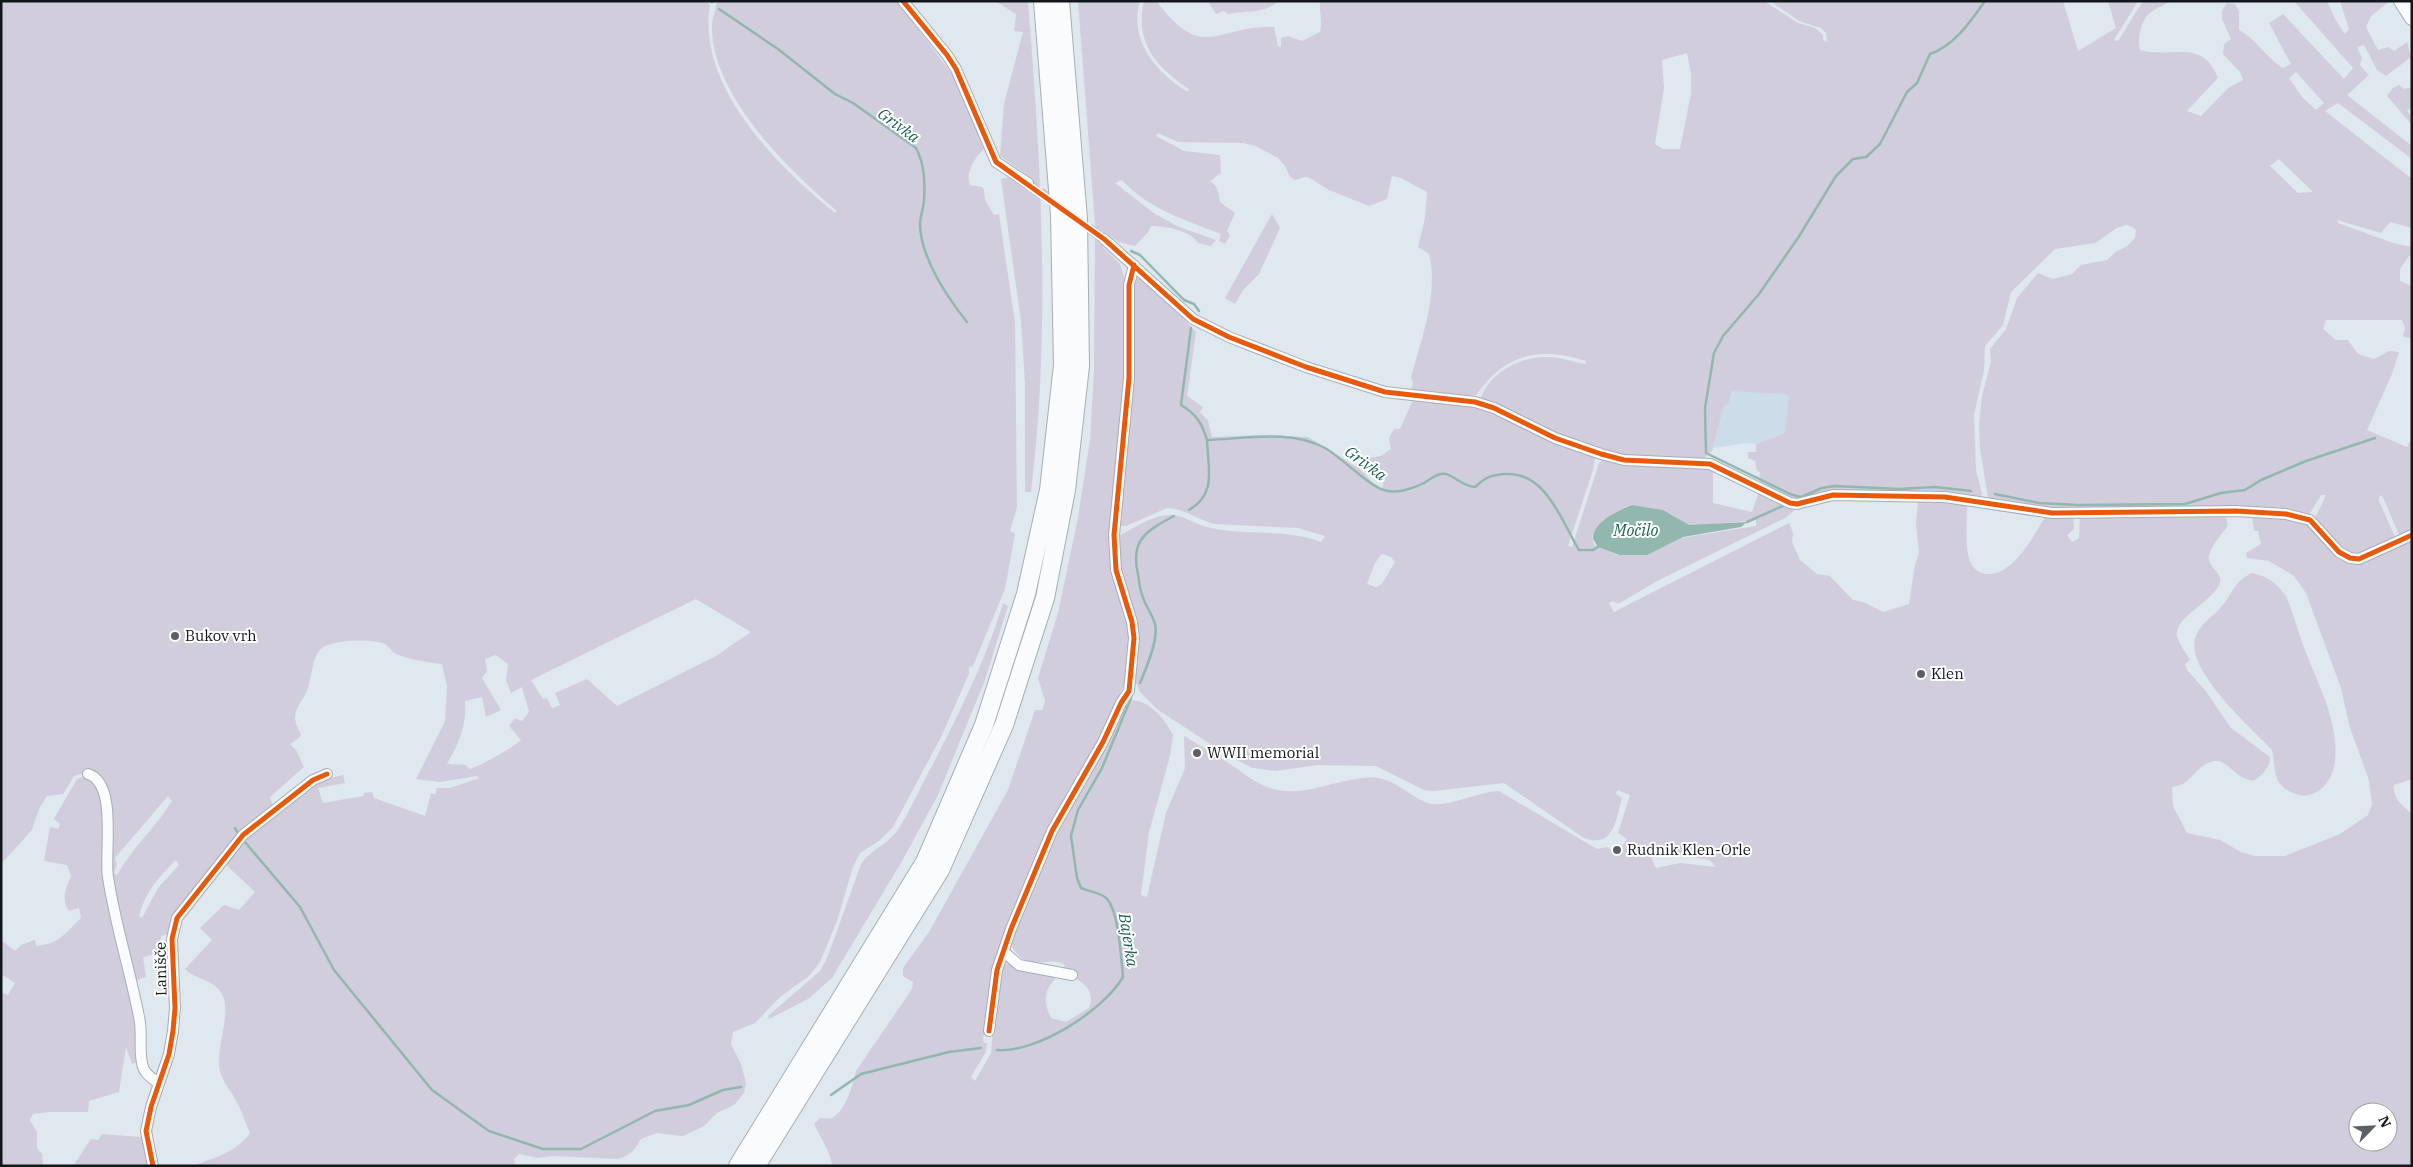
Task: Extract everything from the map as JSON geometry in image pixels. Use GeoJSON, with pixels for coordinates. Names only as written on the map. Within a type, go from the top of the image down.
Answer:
{"type":"FeatureCollection","features":[{"type":"Feature","properties":{"kind":"highway"},"geometry":{"type":"LineString","coordinates":[[738,1166],[925,862],[984,725],[1026,594],[1049,490],[1063,365],[1060,215],[1043,1]]}},
{"type":"Feature","properties":{"kind":"highway"},"geometry":{"type":"LineString","coordinates":[[756,1166],[940,870],[1004,725],[1046,598],[1066,490],[1080,366],[1078,219],[1060,1]]}},
{"type":"Feature","properties":{"kind":"street"},"geometry":{"type":"LineString","coordinates":[[903,1],[947,55],[956,69],[996,162],[1028,183]]}},
{"type":"Feature","properties":{"kind":"street"},"geometry":{"type":"LineString","coordinates":[[2401,1],[2412,18]]}},
{"type":"Feature","properties":{"kind":"street"},"geometry":{"type":"LineString","coordinates":[[1104,239],[1193,319],[1229,337],[1306,366],[1386,392],[1474,402],[1494,408],[1555,438],[1601,454],[1624,460],[1710,464],[1790,503],[1797,504],[1833,495],[1945,496],[2052,513],[2236,511],[2286,514],[2310,520],[2339,552],[2350,558],[2359,559],[2412,535]]}},
{"type":"Feature","properties":{"kind":"street"},"geometry":{"type":"LineString","coordinates":[[989,1031],[997,970],[1052,831],[1103,742],[1129,691],[1134,638],[1132,622],[1116,570],[1114,535],[1129,378],[1129,285],[1134,265]]}},
{"type":"Feature","properties":{"kind":"street","name":"Lanišče"},"geometry":{"type":"LineString","coordinates":[[88,774],[94,776],[99,782],[106,808],[109,824],[107,874],[140,1020],[143,1067],[158,1083]]}},
{"type":"Feature","properties":{"kind":"street","name":"Lanišče"},"geometry":{"type":"LineString","coordinates":[[153,1166],[146,1131],[173,1031],[175,1008],[172,939],[177,918],[243,835],[313,780],[327,774]]}},
{"type":"Feature","properties":{"kind":"street"},"geometry":{"type":"LineString","coordinates":[[1004,952],[1019,965],[1072,975]]}},
{"type":"Feature","properties":{"kind":"shaded area"},"geometry":{"type":"Polygon","coordinates":[[[1,1],[706,1],[710,5],[709,35],[716,65],[728,94],[746,122],[767,148],[789,172],[835,213],[837,211],[775,152],[737,102],[723,76],[714,50],[712,24],[717,1],[897,1],[957,81],[984,149],[977,156],[970,170],[970,185],[982,187],[985,200],[994,215],[999,214],[1015,323],[1017,507],[1010,531],[1015,534],[1005,589],[973,666],[969,667],[969,674],[941,737],[893,827],[880,840],[860,853],[853,867],[837,921],[820,962],[809,976],[780,997],[755,1023],[733,1032],[731,1044],[741,1064],[746,1083],[744,1093],[734,1105],[717,1113],[704,1126],[683,1136],[657,1133],[641,1139],[632,1152],[617,1159],[553,1156],[538,1158],[519,1154],[514,1159],[515,1166],[193,1166],[232,1150],[250,1133],[239,1106],[223,1080],[220,1070],[219,1052],[225,1017],[222,994],[210,982],[195,976],[185,969],[212,940],[200,928],[224,905],[239,910],[255,892],[223,862],[243,838],[314,782],[343,775],[345,783],[318,788],[323,803],[363,796],[364,793],[372,792],[374,798],[425,816],[431,793],[435,795],[437,788],[450,788],[479,778],[477,776],[440,782],[416,779],[445,721],[447,686],[442,664],[401,656],[385,644],[360,640],[340,642],[324,647],[319,651],[313,665],[308,688],[295,714],[295,720],[301,734],[299,738],[290,744],[296,750],[304,767],[270,797],[273,806],[244,831],[171,933],[161,936],[160,953],[143,957],[146,977],[134,981],[113,893],[111,824],[92,771],[74,776],[63,794],[47,796],[39,809],[32,830],[1,864],[1,1]],[[696,599],[531,680],[543,699],[547,698],[552,708],[560,705],[555,693],[587,679],[617,706],[716,656],[751,632],[696,599]],[[496,655],[485,659],[487,671],[482,678],[501,710],[486,717],[482,697],[465,701],[465,718],[461,734],[447,764],[466,765],[469,769],[496,756],[521,740],[509,726],[515,718],[522,721],[529,712],[522,687],[511,693],[506,680],[508,664],[496,655]],[[168,796],[115,858],[117,864],[114,873],[117,875],[172,801],[168,796]],[[176,860],[158,879],[142,907],[139,916],[142,918],[158,888],[179,865],[176,860]]]}},
{"type":"Feature","properties":{"kind":"shaded area"},"geometry":{"type":"Polygon","coordinates":[[[995,1],[1028,1],[1033,62],[1040,185],[1042,308],[1041,369],[1031,492],[1025,492],[1025,383],[1021,321],[1001,179],[1009,177],[1023,187],[1029,176],[1000,156],[1004,104],[1023,32],[1014,31],[1016,14],[995,1]]]}},
{"type":"Feature","properties":{"kind":"shaded area"},"geometry":{"type":"Polygon","coordinates":[[[1078,1],[1140,1],[1137,15],[1138,29],[1148,54],[1166,76],[1188,92],[1189,89],[1177,81],[1158,63],[1145,41],[1142,29],[1144,1],[1156,1],[1173,20],[1187,31],[1199,36],[1211,37],[1254,28],[1274,27],[1278,46],[1281,47],[1281,38],[1288,36],[1302,41],[1320,32],[1320,1],[1764,1],[1798,23],[1815,28],[1823,35],[1823,40],[1827,42],[1826,33],[1821,28],[1799,21],[1770,1],[2063,1],[2078,51],[2116,28],[2108,1],[2138,1],[2114,40],[2118,41],[2143,1],[2171,1],[2152,11],[2144,20],[2139,35],[2140,50],[2195,53],[2211,65],[2218,78],[2187,111],[2201,116],[2228,88],[2243,80],[2240,72],[2223,54],[2224,44],[2231,39],[2222,19],[2222,10],[2227,3],[2235,4],[2239,11],[2239,30],[2251,38],[2271,59],[2283,68],[2291,64],[2269,23],[2283,14],[2344,79],[2353,68],[2294,1],[2327,1],[2335,19],[2345,34],[2349,29],[2340,1],[2390,1],[2371,16],[2366,27],[2378,50],[2388,47],[2394,51],[2407,42],[2411,57],[2386,76],[2377,70],[2364,45],[2357,47],[2362,58],[2360,65],[2369,75],[2347,95],[2412,146],[2412,159],[2338,103],[2325,111],[2412,179],[2412,228],[2390,222],[2381,233],[2337,220],[2338,223],[2393,243],[2412,247],[2412,256],[2409,256],[2400,269],[2400,281],[2412,286],[2412,338],[2403,337],[2405,328],[2402,320],[2326,320],[2323,329],[2336,340],[2348,340],[2358,354],[2374,359],[2389,351],[2399,352],[2392,374],[2367,430],[2407,447],[2412,438],[2412,531],[2400,537],[2382,495],[2379,497],[2379,501],[2396,539],[2358,555],[2350,554],[2343,550],[2314,520],[2326,495],[2321,495],[2309,515],[2291,509],[2273,507],[2057,510],[1990,501],[1980,449],[1979,424],[1982,396],[1991,362],[1990,349],[2006,329],[2017,298],[2038,273],[2053,279],[2072,274],[2081,265],[2107,260],[2117,251],[2126,247],[2135,238],[2136,230],[2133,227],[2126,225],[2117,228],[2095,243],[2055,249],[2011,292],[2003,325],[1985,346],[1984,370],[1974,415],[1976,470],[1982,494],[1980,498],[1946,493],[1921,495],[1832,491],[1801,501],[1789,499],[1759,484],[1760,472],[1757,471],[1755,461],[1748,458],[1748,452],[1756,452],[1756,444],[1785,433],[1789,396],[1784,394],[1732,391],[1729,403],[1724,406],[1712,451],[1702,460],[1638,458],[1590,448],[1553,434],[1481,398],[1491,381],[1499,374],[1507,368],[1527,359],[1552,357],[1586,364],[1586,361],[1569,356],[1538,354],[1511,362],[1487,381],[1476,395],[1446,396],[1411,392],[1413,382],[1411,378],[1428,316],[1432,284],[1429,254],[1418,247],[1425,218],[1427,192],[1401,178],[1392,176],[1387,199],[1369,206],[1329,190],[1310,178],[1305,177],[1295,180],[1290,177],[1285,166],[1278,158],[1255,146],[1244,143],[1178,142],[1158,133],[1156,136],[1184,151],[1220,155],[1221,173],[1210,181],[1219,193],[1220,202],[1235,213],[1227,231],[1230,235],[1225,244],[1219,241],[1221,234],[1181,219],[1155,206],[1132,190],[1122,180],[1115,183],[1155,214],[1179,227],[1216,240],[1211,246],[1198,243],[1189,235],[1177,230],[1151,226],[1135,246],[1119,242],[1107,234],[1098,242],[1120,264],[1124,276],[1123,400],[1110,542],[1112,573],[1128,626],[1131,645],[1128,668],[1124,684],[1103,733],[1040,850],[995,966],[991,969],[991,990],[987,1003],[992,1008],[983,1038],[984,1043],[987,1043],[986,1052],[971,1077],[975,1081],[991,1053],[996,988],[1001,966],[1010,962],[1031,969],[1046,970],[1055,979],[1046,997],[1051,1018],[1066,1022],[1089,1008],[1091,1000],[1088,989],[1079,980],[1060,972],[1065,965],[1058,962],[1032,963],[1026,960],[1019,956],[1012,947],[1012,936],[1044,853],[1104,747],[1123,702],[1131,700],[1146,704],[1159,715],[1173,735],[1170,756],[1149,832],[1141,895],[1147,897],[1166,813],[1185,768],[1184,736],[1255,781],[1272,789],[1282,791],[1306,790],[1352,780],[1378,778],[1391,782],[1428,803],[1435,804],[1444,804],[1499,791],[1597,849],[1608,847],[1616,855],[1627,839],[1618,833],[1630,795],[1617,790],[1616,794],[1622,798],[1615,823],[1608,836],[1594,840],[1584,838],[1504,783],[1434,791],[1424,790],[1376,766],[1317,765],[1276,771],[1253,768],[1229,756],[1158,710],[1140,692],[1135,680],[1138,632],[1119,572],[1118,536],[1142,523],[1161,516],[1172,515],[1206,527],[1239,532],[1293,535],[1321,542],[1325,536],[1298,528],[1215,524],[1179,510],[1167,508],[1126,526],[1118,526],[1131,385],[1132,287],[1134,281],[1138,278],[1144,279],[1196,332],[1187,396],[1203,407],[1200,412],[1208,421],[1212,437],[1261,435],[1308,437],[1360,469],[1373,483],[1382,489],[1382,475],[1366,462],[1368,458],[1381,456],[1391,449],[1389,438],[1394,429],[1400,429],[1412,402],[1426,399],[1460,403],[1487,409],[1565,446],[1595,457],[1593,470],[1568,546],[1572,547],[1599,463],[1604,459],[1626,463],[1709,467],[1713,471],[1713,503],[1752,512],[1759,492],[1796,509],[1785,518],[1659,580],[1618,604],[1613,601],[1609,603],[1614,612],[1789,523],[1793,533],[1792,542],[1800,560],[1817,574],[1830,576],[1853,600],[1863,602],[1883,612],[1909,604],[1915,565],[1919,553],[1916,524],[1918,501],[1942,500],[1967,505],[1967,551],[1975,569],[1986,574],[1996,573],[2005,569],[2013,562],[2021,554],[2045,517],[2073,516],[2074,529],[2067,535],[2072,542],[2079,538],[2080,516],[2203,513],[2224,516],[2227,527],[2214,545],[2209,556],[2210,563],[2219,576],[2220,583],[2216,590],[2182,622],[2177,636],[2190,660],[2185,664],[2187,670],[2205,690],[2231,728],[2270,757],[2270,760],[2265,771],[2253,781],[2239,775],[2219,761],[2209,763],[2184,783],[2172,787],[2173,806],[2187,833],[2220,840],[2241,852],[2255,856],[2285,856],[2340,834],[2368,815],[2372,804],[2369,780],[2350,728],[2341,688],[2306,593],[2294,576],[2269,561],[2247,558],[2246,553],[2261,544],[2258,531],[2254,531],[2252,515],[2282,516],[2304,521],[2317,531],[2341,556],[2357,562],[2367,562],[2412,538],[2412,779],[2394,785],[2394,790],[2399,801],[2412,814],[2412,1166],[833,1166],[828,1151],[814,1124],[820,1118],[832,1118],[841,1110],[848,1097],[856,1071],[912,989],[913,982],[903,976],[903,968],[929,932],[1008,790],[1035,710],[1042,710],[1045,701],[1038,678],[1058,613],[1078,518],[1090,440],[1094,371],[1095,224],[1078,1]],[[1687,53],[1662,60],[1664,88],[1655,144],[1663,149],[1680,149],[1691,94],[1691,73],[1687,53]],[[2296,72],[2289,78],[2302,97],[2316,110],[2324,103],[2296,72]],[[2279,159],[2270,166],[2298,193],[2312,192],[2279,159]],[[1631,505],[1619,510],[1604,521],[1592,536],[1594,545],[1617,555],[1646,555],[1681,538],[1756,526],[1756,520],[1687,525],[1671,514],[1658,509],[1631,505]],[[1382,554],[1375,563],[1367,584],[1376,587],[1382,584],[1395,562],[1391,557],[1382,554]],[[1671,854],[1651,857],[1656,868],[1680,863],[1716,867],[1710,860],[1671,854]]]}},
{"type":"Feature","properties":{"kind":"shaded area"},"geometry":{"type":"Polygon","coordinates":[[[1208,1],[1279,1],[1261,10],[1228,14],[1224,11],[1216,14],[1208,1]]]}},
{"type":"Feature","properties":{"kind":"shaded area"},"geometry":{"type":"Polygon","coordinates":[[[2399,85],[2404,89],[2412,87],[2412,107],[2407,111],[2412,117],[2412,125],[2387,96],[2393,88],[2399,85]]]}},
{"type":"Feature","properties":{"kind":"shaded area"},"geometry":{"type":"Polygon","coordinates":[[[1272,214],[1280,228],[1259,274],[1244,289],[1235,304],[1225,298],[1272,214]]]}},
{"type":"Feature","properties":{"kind":"shaded area"},"geometry":{"type":"Polygon","coordinates":[[[1795,386],[1785,433],[1756,444],[1747,443],[1713,448],[1724,406],[1729,403],[1733,389],[1795,386]]]}},
{"type":"Feature","properties":{"kind":"shaded area"},"geometry":{"type":"Polygon","coordinates":[[[2252,573],[2263,576],[2271,581],[2286,596],[2306,654],[2324,698],[2333,728],[2335,760],[2333,770],[2324,786],[2317,792],[2309,795],[2291,792],[2279,783],[2272,750],[2236,714],[2210,683],[2200,667],[2195,652],[2195,639],[2200,629],[2222,606],[2238,583],[2252,573]]]}},
{"type":"Feature","properties":{"kind":"shaded area"},"geometry":{"type":"Polygon","coordinates":[[[1003,603],[1008,606],[985,680],[938,795],[901,863],[832,978],[808,999],[769,1019],[768,1016],[820,971],[828,956],[861,864],[869,855],[893,836],[907,815],[972,685],[1003,603]]]}},
{"type":"Feature","properties":{"kind":"shaded area"},"geometry":{"type":"Polygon","coordinates":[[[90,777],[101,792],[106,860],[134,1005],[139,1062],[132,1064],[126,1047],[119,1092],[89,1101],[88,1112],[33,1114],[30,1120],[37,1132],[37,1148],[42,1154],[43,1166],[1,1166],[1,992],[8,995],[15,983],[1,974],[1,940],[15,951],[21,945],[35,940],[36,946],[44,945],[62,937],[81,918],[79,908],[69,911],[65,902],[66,889],[71,876],[67,865],[44,861],[50,827],[58,829],[60,824],[54,819],[77,779],[90,777]]]}},
{"type":"Feature","properties":{"kind":"shaded area"},"geometry":{"type":"Polygon","coordinates":[[[102,1134],[141,1137],[145,1142],[151,1166],[73,1166],[91,1139],[98,1140],[102,1134]]]}},
{"type":"Feature","properties":{"kind":"water","name":"Močilo"},"geometry":{"type":"Polygon","coordinates":[[[1632,505],[1663,510],[1689,525],[1747,522],[1741,527],[1683,537],[1647,555],[1619,555],[1598,547],[1593,539],[1597,527],[1614,513],[1632,505]]]}},
{"type":"Feature","properties":{"kind":"waterway"},"geometry":{"type":"LineString","coordinates":[[1971,491],[1935,487],[1899,489],[1835,486],[1822,488],[1801,497],[1790,494],[1706,453],[1705,408],[1714,353],[1723,336],[1759,294],[1798,238],[1836,176],[1853,159],[1866,157],[1880,144],[1907,92],[1917,83],[1930,54],[1954,39],[1968,25],[1985,1]]}},
{"type":"Feature","properties":{"kind":"waterway","name":"Grivka"},"geometry":{"type":"LineString","coordinates":[[719,9],[778,49],[835,94],[853,103],[916,148],[924,175],[924,202],[920,219],[921,238],[936,276],[951,301],[967,322]]}},
{"type":"Feature","properties":{"kind":"waterway"},"geometry":{"type":"LineString","coordinates":[[1131,251],[1140,255],[1184,300],[1194,304],[1199,311]]}},
{"type":"Feature","properties":{"kind":"waterway","name":"Grivka"},"geometry":{"type":"LineString","coordinates":[[1191,328],[1181,405],[1198,419],[1207,440],[1267,436],[1312,442],[1331,452],[1378,488],[1389,491],[1410,489],[1441,474],[1449,475],[1475,487],[1492,476],[1505,474],[1519,475],[1542,489],[1551,500],[1579,550],[1593,550],[1598,547]]}},
{"type":"Feature","properties":{"kind":"waterway"},"geometry":{"type":"LineString","coordinates":[[1995,494],[2039,503],[2078,505],[2185,504],[2221,493],[2245,490],[2261,480],[2306,461],[2375,438]]}},
{"type":"Feature","properties":{"kind":"waterway","name":"Bajerka"},"geometry":{"type":"LineString","coordinates":[[1189,510],[1198,504],[1207,488],[1209,479],[1207,440]]}},
{"type":"Feature","properties":{"kind":"waterway"},"geometry":{"type":"LineString","coordinates":[[1747,522],[1785,505]]}},
{"type":"Feature","properties":{"kind":"waterway","name":"Bajerka"},"geometry":{"type":"LineString","coordinates":[[1140,683],[1151,654],[1156,630],[1141,590],[1136,553],[1138,545],[1148,532],[1174,516]]}},
{"type":"Feature","properties":{"kind":"waterway","name":"Bajerka"},"geometry":{"type":"LineString","coordinates":[[997,1050],[1031,1045],[1068,1027],[1100,1003],[1123,977],[1119,935],[1114,913],[1104,896],[1081,888],[1077,878],[1071,836],[1078,810],[1102,768],[1131,698]]}},
{"type":"Feature","properties":{"kind":"waterway"},"geometry":{"type":"LineString","coordinates":[[235,828],[238,833]]}},
{"type":"Feature","properties":{"kind":"waterway"},"geometry":{"type":"LineString","coordinates":[[244,841],[300,907],[334,970],[432,1090],[489,1131],[543,1149],[581,1149],[655,1111],[689,1105],[723,1090],[741,1087]]}},
{"type":"Feature","properties":{"kind":"waterway","name":"Bajerka"},"geometry":{"type":"LineString","coordinates":[[831,1095],[861,1074],[949,1052],[981,1048]]}},
{"type":"Feature","properties":{"kind":"tunnel"},"geometry":{"type":"LineString","coordinates":[[1028,183],[1061,208]]}},
{"type":"Feature","properties":{"kind":"tunnel"},"geometry":{"type":"LineString","coordinates":[[1077,219],[1104,239]]}},
{"type":"Feature","properties":{"kind":"cycle path"},"geometry":{"type":"LineString","coordinates":[[903,1],[947,55],[956,69],[996,162],[1104,239],[1193,319],[1229,337],[1306,367],[1385,392],[1475,402],[1494,408],[1555,438],[1624,460],[1710,464],[1790,503],[1797,504],[1833,495],[1945,497],[2052,513],[2236,511],[2286,514],[2310,520],[2339,552],[2350,558],[2359,559],[2412,535]]}},
{"type":"Feature","properties":{"kind":"cycle path"},"geometry":{"type":"LineString","coordinates":[[989,1031],[997,970],[1011,929],[1052,831],[1103,742],[1121,703],[1129,691],[1134,638],[1132,622],[1116,570],[1114,535],[1129,378],[1129,285],[1134,265]]}},
{"type":"Feature","properties":{"kind":"cycle path"},"geometry":{"type":"LineString","coordinates":[[153,1166],[146,1131],[151,1107],[169,1054],[173,1031],[175,1008],[172,939],[177,918],[243,835],[313,780],[327,774]]}},
{"type":"Feature","properties":{"kind":"place","name":"Bukov vrh"},"geometry":{"type":"Point","coordinates":[175,636]}},
{"type":"Feature","properties":{"kind":"place","name":"Klen"},"geometry":{"type":"Point","coordinates":[1921,674]}},
{"type":"Feature","properties":{"kind":"place","name":"WWII memorial"},"geometry":{"type":"Point","coordinates":[1197,753]}},
{"type":"Feature","properties":{"kind":"place","name":"Rudnik Klen-Orle"},"geometry":{"type":"Point","coordinates":[1617,850]}}]}
